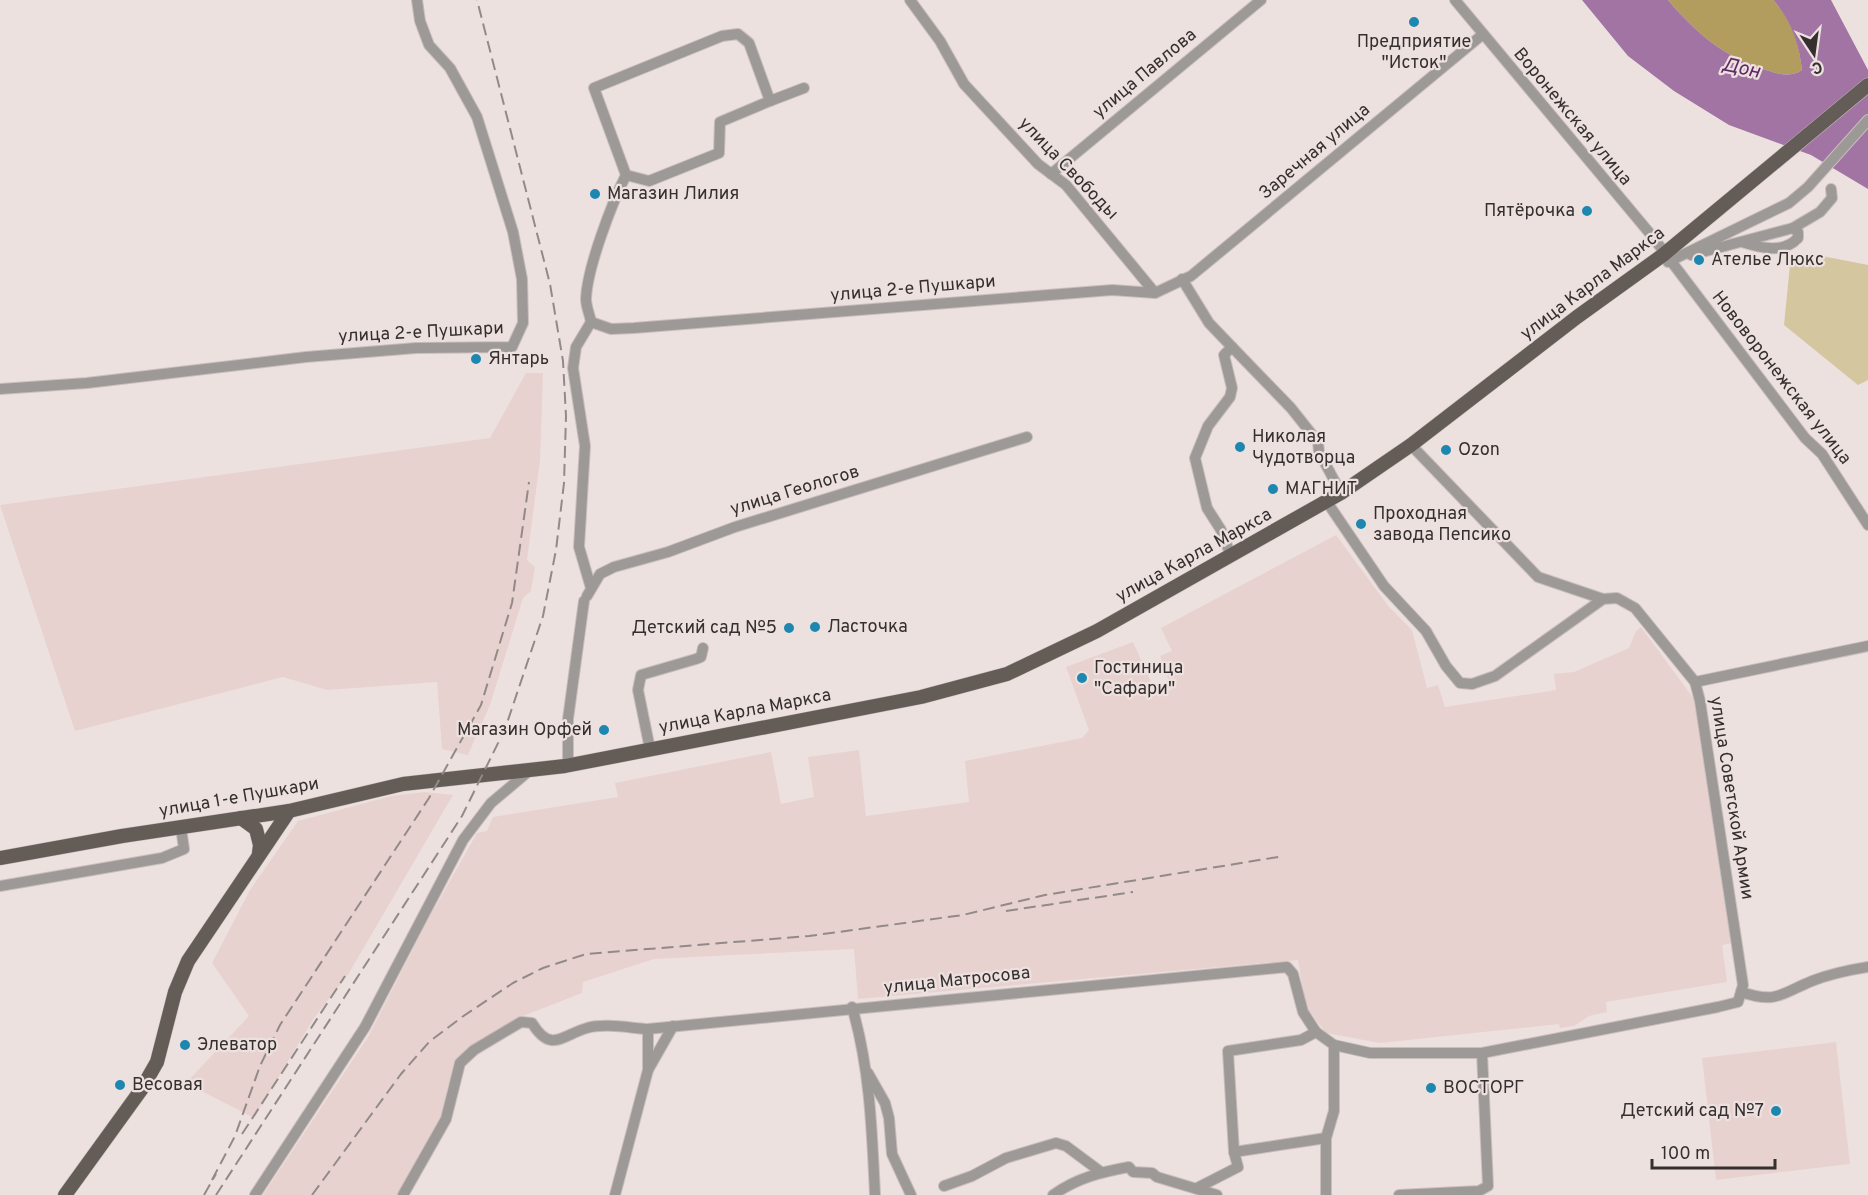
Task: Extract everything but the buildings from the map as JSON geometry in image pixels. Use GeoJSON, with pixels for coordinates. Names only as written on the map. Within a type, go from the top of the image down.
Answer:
{"type":"FeatureCollection","features":[{"type":"Feature","properties":{"kind":"main road","name":"улица Карла Маркса"},"geometry":{"type":"LineString","coordinates":[[485,774],[568,766],[921,697],[1007,674],[1097,631],[1327,502],[1411,445],[1576,317],[1683,247],[1762,172],[1868,84]]}},
{"type":"Feature","properties":{"kind":"main road","name":"улица 1-е Пушкари"},"geometry":{"type":"LineString","coordinates":[[0,858],[289,811],[403,784],[485,774]]}},
{"type":"Feature","properties":{"kind":"main road"},"geometry":{"type":"LineString","coordinates":[[65,1195],[141,1090],[157,1062],[175,992],[185,969],[259,853],[289,811]]}},
{"type":"Feature","properties":{"kind":"main road"},"geometry":{"type":"LineString","coordinates":[[241,818],[256,829],[259,853]]}},
{"type":"Feature","properties":{"kind":"street","name":"улица 2-е Пушкари"},"geometry":{"type":"LineString","coordinates":[[0,389],[87,383],[361,352],[416,348],[512,347],[523,322],[522,279],[513,232],[477,117],[450,68],[429,45],[420,21],[417,0]]}},
{"type":"Feature","properties":{"kind":"street","name":"улица Павлова"},"geometry":{"type":"LineString","coordinates":[[1051,174],[1261,0]]}},
{"type":"Feature","properties":{"kind":"street","name":"Воронежская улица"},"geometry":{"type":"LineString","coordinates":[[1455,0],[1652,236],[1666,259]]}},
{"type":"Feature","properties":{"kind":"street","name":"улица Свободы"},"geometry":{"type":"LineString","coordinates":[[916,2],[964,84],[1038,164],[1066,185],[1160,290]]}},
{"type":"Feature","properties":{"kind":"street"},"geometry":{"type":"LineString","coordinates":[[568,766],[568,719],[587,595],[579,548],[585,446],[573,368],[576,347],[591,322],[586,300],[591,276],[611,205],[626,175],[594,88],[722,36],[738,34],[749,43],[770,101]]}},
{"type":"Feature","properties":{"kind":"street","name":"Заречная улица"},"geometry":{"type":"LineString","coordinates":[[1160,290],[1191,276],[1482,35]]}},
{"type":"Feature","properties":{"kind":"street"},"geometry":{"type":"LineString","coordinates":[[626,175],[649,181],[719,153],[720,122],[804,88]]}},
{"type":"Feature","properties":{"kind":"street","name":"улица Карла Маркса"},"geometry":{"type":"LineString","coordinates":[[1683,247],[1789,203],[1808,187],[1868,120]]}},
{"type":"Feature","properties":{"kind":"street"},"geometry":{"type":"LineString","coordinates":[[1683,247],[1692,256],[1793,228],[1820,212],[1832,198],[1831,189]]}},
{"type":"Feature","properties":{"kind":"street"},"geometry":{"type":"LineString","coordinates":[[1741,242],[1777,249],[1792,245],[1798,238],[1798,232],[1793,228]]}},
{"type":"Feature","properties":{"kind":"street","name":"Нововоронежская улица"},"geometry":{"type":"LineString","coordinates":[[1666,259],[1805,438],[1822,454],[1868,525]]}},
{"type":"Feature","properties":{"kind":"street"},"geometry":{"type":"LineString","coordinates":[[1182,279],[1209,322],[1292,408],[1318,442],[1320,452],[1341,493]]}},
{"type":"Feature","properties":{"kind":"street","name":"улица 2-е Пушкари"},"geometry":{"type":"LineString","coordinates":[[591,322],[611,329],[634,328],[1100,291],[1160,290]]}},
{"type":"Feature","properties":{"kind":"street"},"geometry":{"type":"LineString","coordinates":[[1231,556],[1221,530],[1207,508],[1195,458],[1208,426],[1230,397],[1232,388],[1224,355],[1232,347]]}},
{"type":"Feature","properties":{"kind":"street","name":"улица Геологов"},"geometry":{"type":"LineString","coordinates":[[587,595],[600,574],[614,567],[1027,436]]}},
{"type":"Feature","properties":{"kind":"street","name":"улица Советской Армии"},"geometry":{"type":"LineString","coordinates":[[1411,445],[1538,577],[1603,599],[1617,598],[1635,608],[1695,682],[1700,701],[1743,985],[1741,992]]}},
{"type":"Feature","properties":{"kind":"street"},"geometry":{"type":"LineString","coordinates":[[1327,502],[1384,586],[1426,631],[1446,666],[1460,683],[1472,684],[1495,676],[1603,599]]}},
{"type":"Feature","properties":{"kind":"street"},"geometry":{"type":"LineString","coordinates":[[1695,682],[1868,646]]}},
{"type":"Feature","properties":{"kind":"street"},"geometry":{"type":"LineString","coordinates":[[650,749],[638,690],[641,675],[701,657],[703,648]]}},
{"type":"Feature","properties":{"kind":"street"},"geometry":{"type":"LineString","coordinates":[[255,1195],[365,1027],[464,840],[491,803],[530,771]]}},
{"type":"Feature","properties":{"kind":"street"},"geometry":{"type":"LineString","coordinates":[[0,886],[162,858],[184,849],[181,828]]}},
{"type":"Feature","properties":{"kind":"street","name":"улица Матросова"},"geometry":{"type":"LineString","coordinates":[[403,1195],[446,1119],[460,1063],[474,1050],[521,1022],[532,1023],[538,1034],[550,1041],[561,1040],[588,1028],[648,1029],[852,1007],[1287,967],[1293,974],[1303,1012],[1316,1032]]}},
{"type":"Feature","properties":{"kind":"street"},"geometry":{"type":"LineString","coordinates":[[1197,1188],[1238,1167],[1234,1152],[1228,1051],[1301,1040],[1316,1032],[1334,1045],[1370,1053],[1482,1053],[1718,1007],[1738,1002],[1741,992],[1762,999],[1787,995],[1812,981],[1868,967]]}},
{"type":"Feature","properties":{"kind":"street"},"geometry":{"type":"LineString","coordinates":[[852,1007],[863,1045],[871,1118],[875,1195]]}},
{"type":"Feature","properties":{"kind":"street"},"geometry":{"type":"LineString","coordinates":[[648,1070],[673,1026]]}},
{"type":"Feature","properties":{"kind":"street"},"geometry":{"type":"LineString","coordinates":[[615,1195],[648,1070],[648,1029]]}},
{"type":"Feature","properties":{"kind":"street"},"geometry":{"type":"LineString","coordinates":[[1326,1195],[1326,1138],[1334,1111],[1334,1045]]}},
{"type":"Feature","properties":{"kind":"street"},"geometry":{"type":"LineString","coordinates":[[1399,1195],[1491,1191],[1482,1053]]}},
{"type":"Feature","properties":{"kind":"street"},"geometry":{"type":"LineString","coordinates":[[866,1071],[879,1090],[890,1118],[889,1140],[893,1158],[911,1195]]}},
{"type":"Feature","properties":{"kind":"street"},"geometry":{"type":"LineString","coordinates":[[871,1118],[888,1153],[893,1158]]}},
{"type":"Feature","properties":{"kind":"street"},"geometry":{"type":"LineString","coordinates":[[1234,1152],[1326,1138]]}},
{"type":"Feature","properties":{"kind":"street"},"geometry":{"type":"LineString","coordinates":[[944,1186],[972,1176],[1006,1158],[1056,1143],[1066,1146],[1101,1172]]}},
{"type":"Feature","properties":{"kind":"street"},"geometry":{"type":"LineString","coordinates":[[1053,1195],[1068,1184],[1101,1172],[1129,1167],[1133,1172],[1152,1173],[1156,1177],[1217,1195]]}},
{"type":"Feature","properties":{"kind":"shaded area"},"geometry":{"type":"Polygon","coordinates":[[[1668,0],[1773,0],[1780,7],[1794,32],[1802,70],[1789,75],[1780,74],[1737,58],[1700,33],[1668,0]]]}},
{"type":"Feature","properties":{"kind":"shaded area"},"geometry":{"type":"Polygon","coordinates":[[[1822,256],[1868,265],[1868,380],[1858,385],[1784,325],[1790,265],[1822,256]]]}},
{"type":"Feature","properties":{"kind":"shaded area"},"geometry":{"type":"Polygon","coordinates":[[[526,373],[543,373],[540,460],[527,560],[535,567],[531,591],[523,598],[490,705],[468,755],[442,749],[437,682],[327,690],[283,677],[75,731],[0,505],[490,438],[526,373]]]}},
{"type":"Feature","properties":{"kind":"shaded area"},"geometry":{"type":"Polygon","coordinates":[[[1336,535],[1389,607],[1412,630],[1427,688],[1438,685],[1445,707],[1556,690],[1554,674],[1574,672],[1629,648],[1636,631],[1641,627],[1694,699],[1732,943],[1722,945],[1727,982],[1606,1002],[1607,1012],[1589,1016],[1574,1026],[1560,1028],[1559,1024],[1380,1043],[1326,1033],[1306,1007],[1298,960],[858,999],[854,949],[654,959],[583,982],[582,993],[518,1018],[459,1057],[447,1088],[442,1122],[397,1195],[263,1195],[368,1037],[429,918],[477,833],[487,831],[493,817],[618,797],[615,783],[771,752],[781,804],[814,797],[808,757],[859,750],[866,816],[969,802],[965,761],[1082,738],[1089,730],[1066,667],[1133,642],[1156,693],[1172,690],[1160,656],[1172,651],[1161,628],[1336,535]]]}},
{"type":"Feature","properties":{"kind":"shaded area"},"geometry":{"type":"Polygon","coordinates":[[[425,792],[453,795],[349,973],[314,1018],[254,1118],[186,1083],[249,1016],[212,963],[250,890],[298,821],[391,796],[425,792]]]}},
{"type":"Feature","properties":{"kind":"shaded area","name":"Детский сад №7"},"geometry":{"type":"Polygon","coordinates":[[[1836,1042],[1850,1164],[1716,1180],[1702,1058],[1836,1042]]]}},
{"type":"Feature","properties":{"kind":"water","name":"Дон"},"geometry":{"type":"Polygon","coordinates":[[[1582,0],[1668,0],[1689,23],[1724,51],[1751,65],[1789,75],[1802,70],[1799,51],[1785,15],[1773,0],[1831,0],[1868,70],[1868,189],[1811,155],[1729,125],[1674,91],[1628,56],[1582,0]]]}},
{"type":"Feature","properties":{"kind":"railway"},"geometry":{"type":"LineString","coordinates":[[216,1195],[462,816],[505,729],[543,616],[556,550],[564,483],[566,416],[563,361],[550,284],[477,0]]}},
{"type":"Feature","properties":{"kind":"railway"},"geometry":{"type":"LineString","coordinates":[[212,1180],[235,1136],[260,1066],[280,1025],[429,798],[481,705],[512,603],[529,482]]}},
{"type":"Feature","properties":{"kind":"railway"},"geometry":{"type":"LineString","coordinates":[[312,1195],[401,1074],[429,1042],[513,983],[543,968],[586,954],[809,936],[963,915],[1045,895],[1284,856]]}},
{"type":"Feature","properties":{"kind":"railway"},"geometry":{"type":"LineString","coordinates":[[1006,911],[1133,892]]}},
{"type":"Feature","properties":{"kind":"railway"},"geometry":{"type":"LineString","coordinates":[[242,1134],[345,976]]}},
{"type":"Feature","properties":{"kind":"railway"},"geometry":{"type":"LineString","coordinates":[[204,1195],[216,1174]]}},
{"type":"Feature","properties":{"kind":"place","name":"Предприятие \"Исток\""},"geometry":{"type":"Point","coordinates":[1414,22]}},
{"type":"Feature","properties":{"kind":"place","name":"Магазин Лилия"},"geometry":{"type":"Point","coordinates":[595,194]}},
{"type":"Feature","properties":{"kind":"place","name":"Пятёрочка"},"geometry":{"type":"Point","coordinates":[1587,211]}},
{"type":"Feature","properties":{"kind":"place","name":"Ателье Люкс"},"geometry":{"type":"Point","coordinates":[1699,260]}},
{"type":"Feature","properties":{"kind":"place","name":"Янтарь"},"geometry":{"type":"Point","coordinates":[476,359]}},
{"type":"Feature","properties":{"kind":"place","name":"Николая Чудотворца"},"geometry":{"type":"Point","coordinates":[1240,447]}},
{"type":"Feature","properties":{"kind":"place","name":"Ozon"},"geometry":{"type":"Point","coordinates":[1446,450]}},
{"type":"Feature","properties":{"kind":"place","name":"МАГНИТ"},"geometry":{"type":"Point","coordinates":[1273,489]}},
{"type":"Feature","properties":{"kind":"place","name":"Проходная завода Пепсико"},"geometry":{"type":"Point","coordinates":[1361,524]}},
{"type":"Feature","properties":{"kind":"place","name":"Ласточка"},"geometry":{"type":"Point","coordinates":[815,627]}},
{"type":"Feature","properties":{"kind":"place","name":"Детский сад №5"},"geometry":{"type":"Point","coordinates":[789,628]}},
{"type":"Feature","properties":{"kind":"place","name":"Гостиница \"Сафари\""},"geometry":{"type":"Point","coordinates":[1082,678]}},
{"type":"Feature","properties":{"kind":"place","name":"Магазин Орфей"},"geometry":{"type":"Point","coordinates":[604,730]}},
{"type":"Feature","properties":{"kind":"place","name":"Элеватор"},"geometry":{"type":"Point","coordinates":[185,1045]}},
{"type":"Feature","properties":{"kind":"place","name":"Весовая"},"geometry":{"type":"Point","coordinates":[120,1085]}},
{"type":"Feature","properties":{"kind":"place","name":"ВОСТОРГ"},"geometry":{"type":"Point","coordinates":[1431,1088]}},
{"type":"Feature","properties":{"kind":"place","name":"Детский сад №7"},"geometry":{"type":"Point","coordinates":[1776,1111]}}]}
